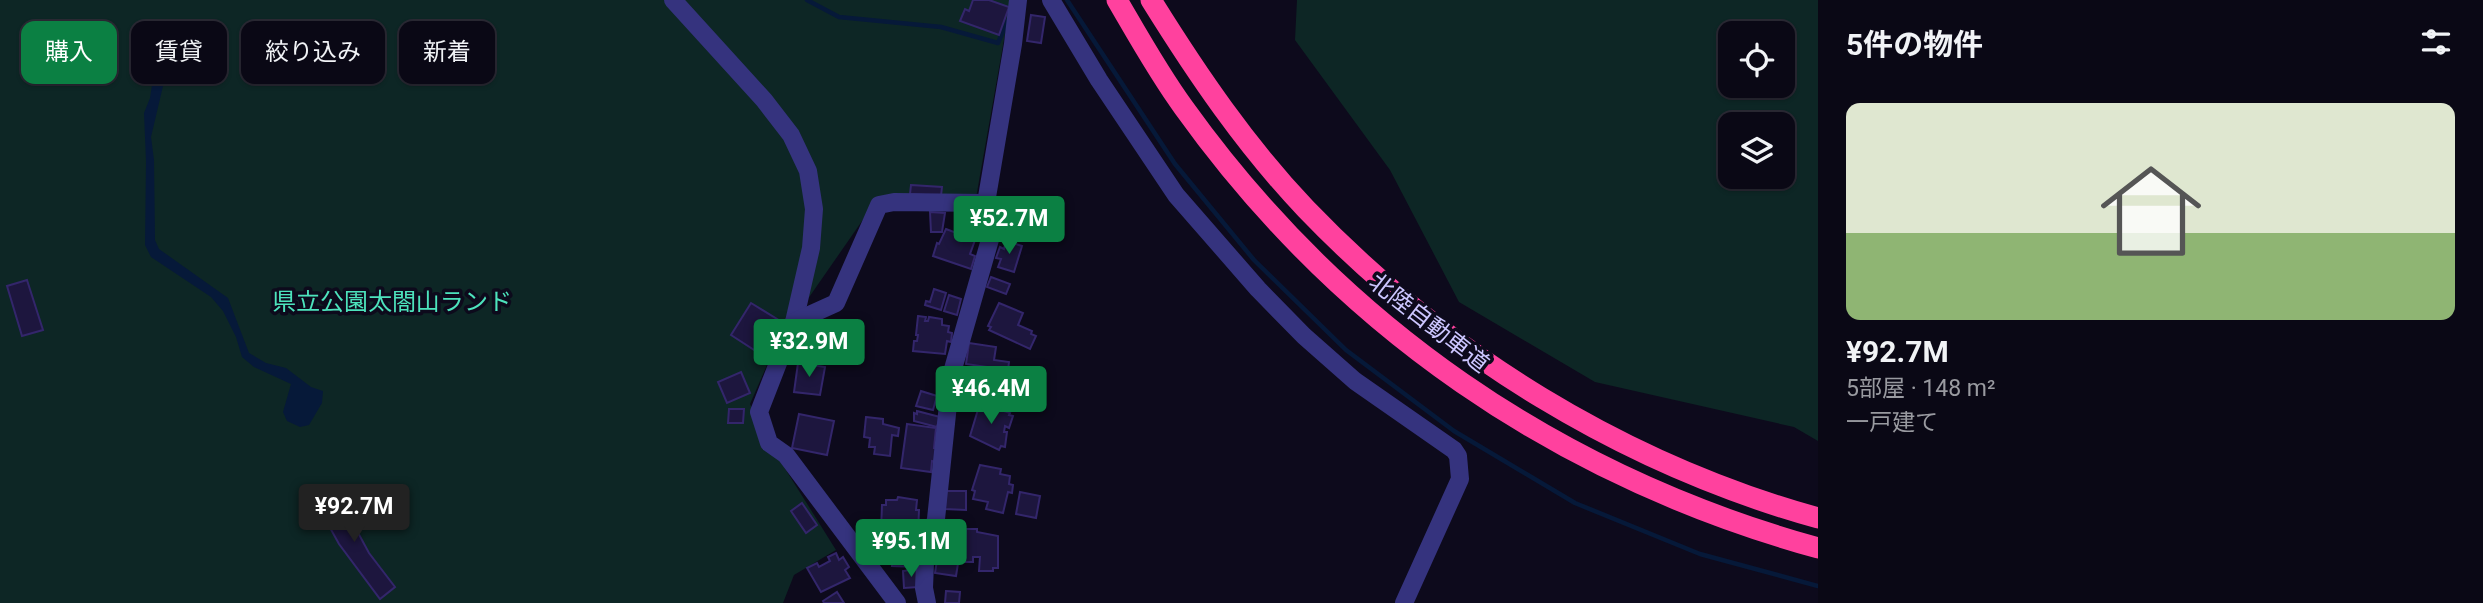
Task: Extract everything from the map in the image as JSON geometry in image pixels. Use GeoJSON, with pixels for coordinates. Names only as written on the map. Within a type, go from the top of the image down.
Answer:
{"type":"FeatureCollection","features":[{"type":"Feature","properties":{"kind":"highway","name":"北陸自動車道"},"geometry":{"type":"LineString","coordinates":[[1117,0],[1183,107],[1230,169],[1282,229],[1339,285],[1399,338],[1522,423],[1582,457],[1644,487],[1714,515],[1818,548]]}},
{"type":"Feature","properties":{"kind":"highway","name":"北陸自動車道"},"geometry":{"type":"LineString","coordinates":[[1151,0],[1216,99],[1259,155],[1305,208],[1416,311],[1516,382],[1597,430],[1728,488],[1818,518]]}},
{"type":"Feature","properties":{"kind":"street"},"geometry":{"type":"LineString","coordinates":[[673,0],[771,109],[791,135],[808,171],[814,209],[811,248],[794,322],[759,412],[769,443],[786,455],[897,603]]}},
{"type":"Feature","properties":{"kind":"street"},"geometry":{"type":"LineString","coordinates":[[927,603],[924,588],[925,564],[936,519],[951,376],[996,215],[986,203],[1018,0]]}},
{"type":"Feature","properties":{"kind":"street"},"geometry":{"type":"LineString","coordinates":[[1051,0],[1099,80],[1176,195],[1258,289],[1304,336],[1355,381],[1454,450],[1458,456],[1460,479],[1404,603]]}},
{"type":"Feature","properties":{"kind":"street"},"geometry":{"type":"LineString","coordinates":[[794,322],[836,303],[879,205],[894,202],[986,203]]}},
{"type":"Feature","properties":{"kind":"green space","name":"県立公園太閤山ランド"},"geometry":{"type":"Polygon","coordinates":[[[0,0],[1011,0],[976,198],[878,198],[803,306],[789,315],[750,404],[769,443],[836,550],[794,575],[783,603],[0,603],[0,0]]]}},
{"type":"Feature","properties":{"kind":"green space"},"geometry":{"type":"Polygon","coordinates":[[[1297,0],[1818,0],[1818,441],[1794,427],[1595,382],[1459,302],[1390,170],[1295,40],[1297,0]]]}},
{"type":"Feature","properties":{"kind":"water"},"geometry":{"type":"Polygon","coordinates":[[[152,84],[163,84],[151,137],[154,160],[155,240],[159,249],[228,298],[249,353],[266,363],[286,368],[311,387],[323,391],[322,403],[309,425],[300,427],[287,421],[283,412],[291,384],[254,367],[242,357],[223,311],[211,297],[151,257],[145,245],[144,113],[152,84]]]}},
{"type":"Feature","properties":{"kind":"building"},"geometry":{"type":"Polygon","coordinates":[[[973,0],[989,0],[1009,7],[999,35],[960,21],[965,9],[969,11],[973,0]]]}},
{"type":"Feature","properties":{"kind":"building"},"geometry":{"type":"Polygon","coordinates":[[[1031,15],[1045,17],[1041,43],[1027,41],[1031,15]]]}},
{"type":"Feature","properties":{"kind":"building"},"geometry":{"type":"Polygon","coordinates":[[[911,185],[942,187],[941,196],[910,194],[911,185]]]}},
{"type":"Feature","properties":{"kind":"building"},"geometry":{"type":"Polygon","coordinates":[[[930,212],[945,213],[942,232],[931,232],[930,212]]]}},
{"type":"Feature","properties":{"kind":"building"},"geometry":{"type":"Polygon","coordinates":[[[946,229],[975,240],[970,254],[975,256],[971,269],[933,256],[946,229]]]}},
{"type":"Feature","properties":{"kind":"building"},"geometry":{"type":"Polygon","coordinates":[[[1006,241],[1022,246],[1014,272],[998,267],[1001,259],[996,258],[1000,247],[1004,249],[1006,241]]]}},
{"type":"Feature","properties":{"kind":"building"},"geometry":{"type":"Polygon","coordinates":[[[991,277],[1010,284],[1006,294],[987,287],[991,277]]]}},
{"type":"Feature","properties":{"kind":"building"},"geometry":{"type":"Polygon","coordinates":[[[27,280],[43,330],[22,336],[7,286],[27,280]]]}},
{"type":"Feature","properties":{"kind":"building"},"geometry":{"type":"Polygon","coordinates":[[[934,289],[946,293],[941,310],[925,305],[926,301],[930,302],[934,289]]]}},
{"type":"Feature","properties":{"kind":"building"},"geometry":{"type":"Polygon","coordinates":[[[949,295],[961,299],[957,315],[944,311],[949,295]]]}},
{"type":"Feature","properties":{"kind":"building"},"geometry":{"type":"Polygon","coordinates":[[[751,303],[782,322],[762,355],[731,335],[751,303]]]}},
{"type":"Feature","properties":{"kind":"building"},"geometry":{"type":"Polygon","coordinates":[[[999,303],[1023,313],[1018,325],[1032,331],[1031,334],[1036,336],[1030,349],[989,330],[991,327],[988,326],[999,303]]]}},
{"type":"Feature","properties":{"kind":"building"},"geometry":{"type":"Polygon","coordinates":[[[918,316],[926,317],[925,321],[928,321],[929,317],[942,319],[942,325],[949,326],[948,332],[952,333],[951,342],[947,341],[945,354],[913,351],[918,335],[918,316]]]}},
{"type":"Feature","properties":{"kind":"building"},"geometry":{"type":"Polygon","coordinates":[[[969,343],[996,347],[994,360],[1009,362],[1008,370],[966,364],[969,343]]]}},
{"type":"Feature","properties":{"kind":"building"},"geometry":{"type":"Polygon","coordinates":[[[798,363],[825,367],[820,395],[794,392],[798,363]]]}},
{"type":"Feature","properties":{"kind":"building"},"geometry":{"type":"Polygon","coordinates":[[[741,372],[750,393],[727,403],[718,382],[741,372]]]}},
{"type":"Feature","properties":{"kind":"building"},"geometry":{"type":"Polygon","coordinates":[[[963,375],[985,378],[978,398],[972,395],[969,404],[958,400],[963,375]]]}},
{"type":"Feature","properties":{"kind":"building"},"geometry":{"type":"Polygon","coordinates":[[[921,391],[937,396],[933,410],[916,406],[921,391]]]}},
{"type":"Feature","properties":{"kind":"building"},"geometry":{"type":"Polygon","coordinates":[[[980,403],[1013,416],[1009,428],[1005,426],[1005,447],[1001,446],[999,450],[970,436],[980,403]]]}},
{"type":"Feature","properties":{"kind":"building"},"geometry":{"type":"Polygon","coordinates":[[[729,409],[744,409],[743,423],[728,423],[729,409]]]}},
{"type":"Feature","properties":{"kind":"building"},"geometry":{"type":"Polygon","coordinates":[[[917,411],[940,417],[937,427],[914,421],[914,413],[917,414],[917,411]]]}},
{"type":"Feature","properties":{"kind":"building"},"geometry":{"type":"Polygon","coordinates":[[[799,414],[834,421],[827,455],[792,448],[799,414]]]}},
{"type":"Feature","properties":{"kind":"building"},"geometry":{"type":"Polygon","coordinates":[[[866,417],[883,419],[883,424],[899,428],[898,436],[892,435],[890,456],[874,454],[875,447],[869,447],[870,438],[864,437],[866,417]]]}},
{"type":"Feature","properties":{"kind":"building"},"geometry":{"type":"Polygon","coordinates":[[[907,424],[936,428],[936,462],[932,461],[931,472],[901,468],[907,424]]]}},
{"type":"Feature","properties":{"kind":"building"},"geometry":{"type":"Polygon","coordinates":[[[980,465],[1001,469],[1000,474],[1010,476],[1012,493],[1008,492],[1003,513],[986,509],[988,502],[973,499],[975,491],[972,490],[980,465]]]}},
{"type":"Feature","properties":{"kind":"building"},"geometry":{"type":"Polygon","coordinates":[[[338,488],[343,505],[369,553],[395,587],[380,599],[339,544],[329,526],[322,490],[338,488]]]}},
{"type":"Feature","properties":{"kind":"building"},"geometry":{"type":"Polygon","coordinates":[[[946,491],[966,491],[966,510],[945,509],[946,491]]]}},
{"type":"Feature","properties":{"kind":"building"},"geometry":{"type":"Polygon","coordinates":[[[1020,492],[1040,496],[1036,518],[1016,514],[1020,492]]]}},
{"type":"Feature","properties":{"kind":"building"},"geometry":{"type":"Polygon","coordinates":[[[898,497],[917,500],[918,533],[881,531],[882,505],[886,505],[886,500],[897,500],[898,497]]]}},
{"type":"Feature","properties":{"kind":"building"},"geometry":{"type":"Polygon","coordinates":[[[802,503],[817,525],[806,533],[791,511],[802,503]]]}},
{"type":"Feature","properties":{"kind":"building"},"geometry":{"type":"Polygon","coordinates":[[[966,529],[977,529],[977,532],[998,536],[998,568],[993,568],[993,571],[979,571],[980,557],[973,557],[973,562],[965,562],[966,529]]]}},
{"type":"Feature","properties":{"kind":"building"},"geometry":{"type":"Polygon","coordinates":[[[892,550],[918,550],[918,567],[892,566],[892,550]]]}},
{"type":"Feature","properties":{"kind":"building"},"geometry":{"type":"Polygon","coordinates":[[[836,553],[839,560],[843,557],[849,567],[845,570],[850,578],[821,592],[807,568],[817,563],[819,567],[830,561],[828,557],[836,553]]]}},
{"type":"Feature","properties":{"kind":"building"},"geometry":{"type":"Polygon","coordinates":[[[938,554],[959,557],[956,576],[935,573],[938,554]]]}},
{"type":"Feature","properties":{"kind":"building"},"geometry":{"type":"Polygon","coordinates":[[[917,569],[918,587],[904,588],[903,571],[917,569]]]}},
{"type":"Feature","properties":{"kind":"building"},"geometry":{"type":"Polygon","coordinates":[[[946,591],[960,592],[959,603],[945,603],[946,591]]]}},
{"type":"Feature","properties":{"kind":"building"},"geometry":{"type":"Polygon","coordinates":[[[837,592],[844,603],[824,603],[823,601],[837,592]]]}},
{"type":"Feature","properties":{"kind":"waterway"},"geometry":{"type":"LineString","coordinates":[[807,0],[839,17],[941,27],[998,43],[1008,20]]}},
{"type":"Feature","properties":{"kind":"waterway"},"geometry":{"type":"LineString","coordinates":[[1067,0],[1175,164],[1254,260],[1346,350],[1454,431],[1575,503],[1700,554],[1818,586]]}}]}
